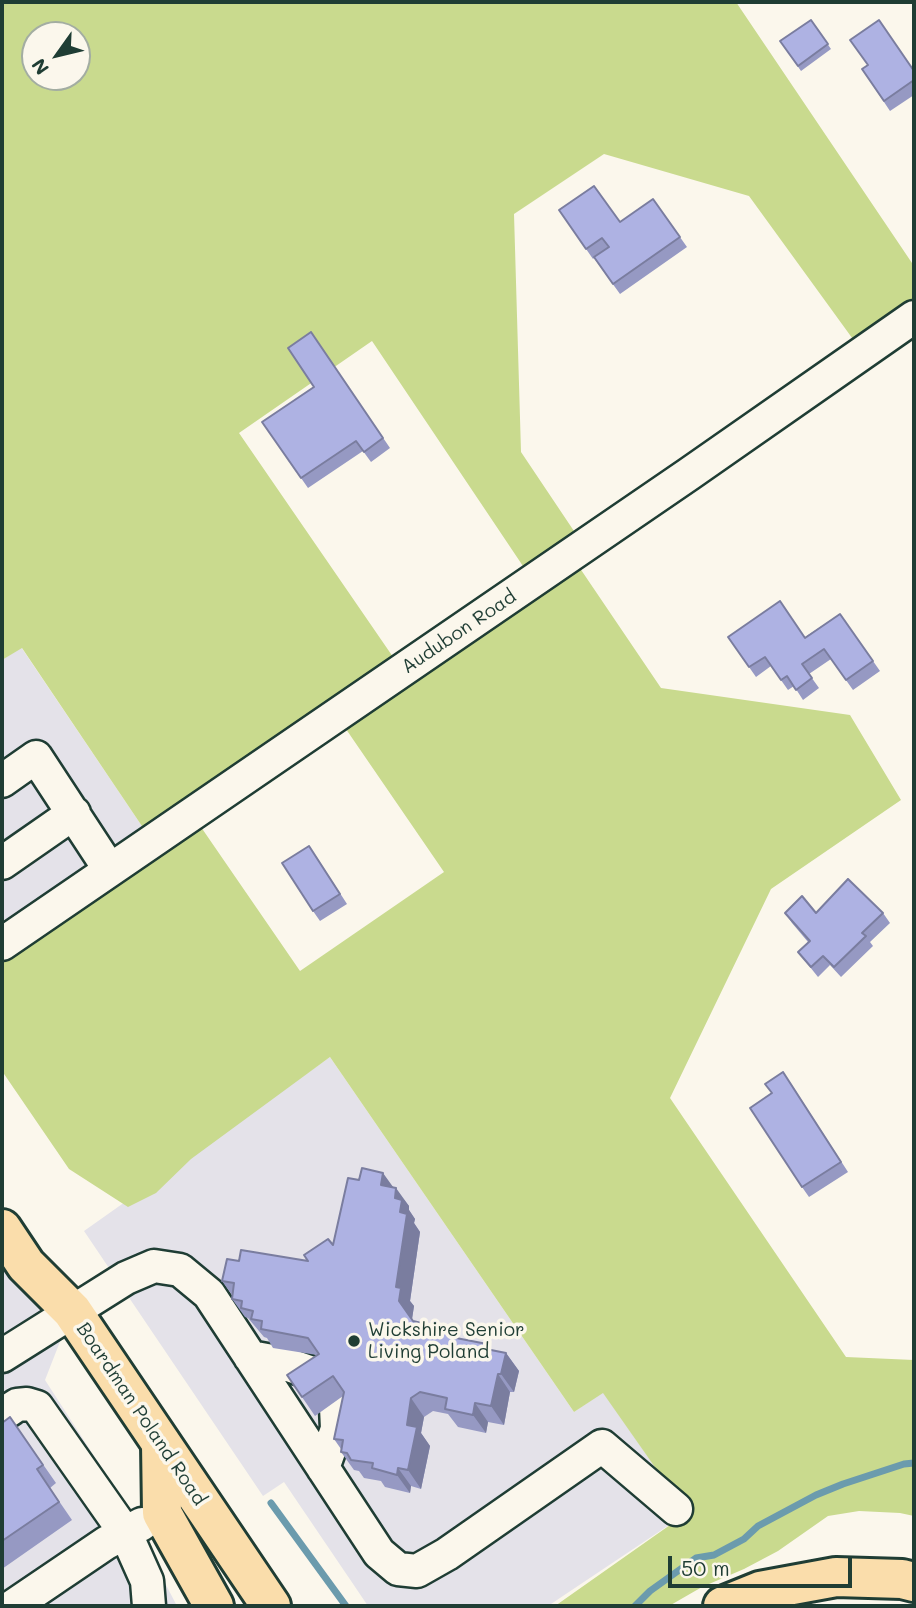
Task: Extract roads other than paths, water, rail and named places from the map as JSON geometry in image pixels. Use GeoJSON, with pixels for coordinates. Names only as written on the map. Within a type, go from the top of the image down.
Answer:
{"type":"FeatureCollection","features":[{"type":"Feature","properties":{"kind":"main road","name":"Boardman Poland Road"},"geometry":{"type":"LineString","coordinates":[[2,1229],[26,1265],[72,1311],[271,1606]]}},
{"type":"Feature","properties":{"kind":"main road"},"geometry":{"type":"LineString","coordinates":[[161,1444],[162,1513],[214,1606]]}},
{"type":"Feature","properties":{"kind":"main road"},"geometry":{"type":"LineString","coordinates":[[723,1606],[760,1591],[836,1577],[914,1582]]}},
{"type":"Feature","properties":{"kind":"main road"},"geometry":{"type":"LineString","coordinates":[[818,1606],[863,1601],[893,1606]]}},
{"type":"Feature","properties":{"kind":"street","name":"Audubon Road"},"geometry":{"type":"LineString","coordinates":[[2,944],[914,317]]}},
{"type":"Feature","properties":{"kind":"street"},"geometry":{"type":"LineString","coordinates":[[2,780],[36,757],[110,870]]}},
{"type":"Feature","properties":{"kind":"street"},"geometry":{"type":"LineString","coordinates":[[2,863],[74,813]]}},
{"type":"Feature","properties":{"kind":"street"},"geometry":{"type":"LineString","coordinates":[[2,1356],[125,1278],[154,1266],[180,1270],[209,1294],[379,1553],[398,1569],[417,1572],[447,1555],[602,1446],[676,1509]]}},
{"type":"Feature","properties":{"kind":"street"},"geometry":{"type":"LineString","coordinates":[[250,1357],[283,1363],[312,1373],[336,1407],[337,1429],[323,1468]]}},
{"type":"Feature","properties":{"kind":"street"},"geometry":{"type":"LineString","coordinates":[[2,1415],[17,1405],[37,1407],[126,1534],[147,1581],[149,1606]]}},
{"type":"Feature","properties":{"kind":"street"},"geometry":{"type":"LineString","coordinates":[[13,1606],[106,1544],[194,1493]]}},
{"type":"Feature","properties":{"kind":"waterway"},"geometry":{"type":"LineString","coordinates":[[635,1606],[650,1591],[696,1558],[714,1555],[744,1539],[758,1526],[816,1495],[904,1464],[914,1463]]}},
{"type":"Feature","properties":{"kind":"waterway"},"geometry":{"type":"LineString","coordinates":[[271,1503],[346,1606]]}},
{"type":"Feature","properties":{"kind":"place","name":"Wickshire Senior Living Poland"},"geometry":{"type":"Point","coordinates":[354,1341]}}]}
